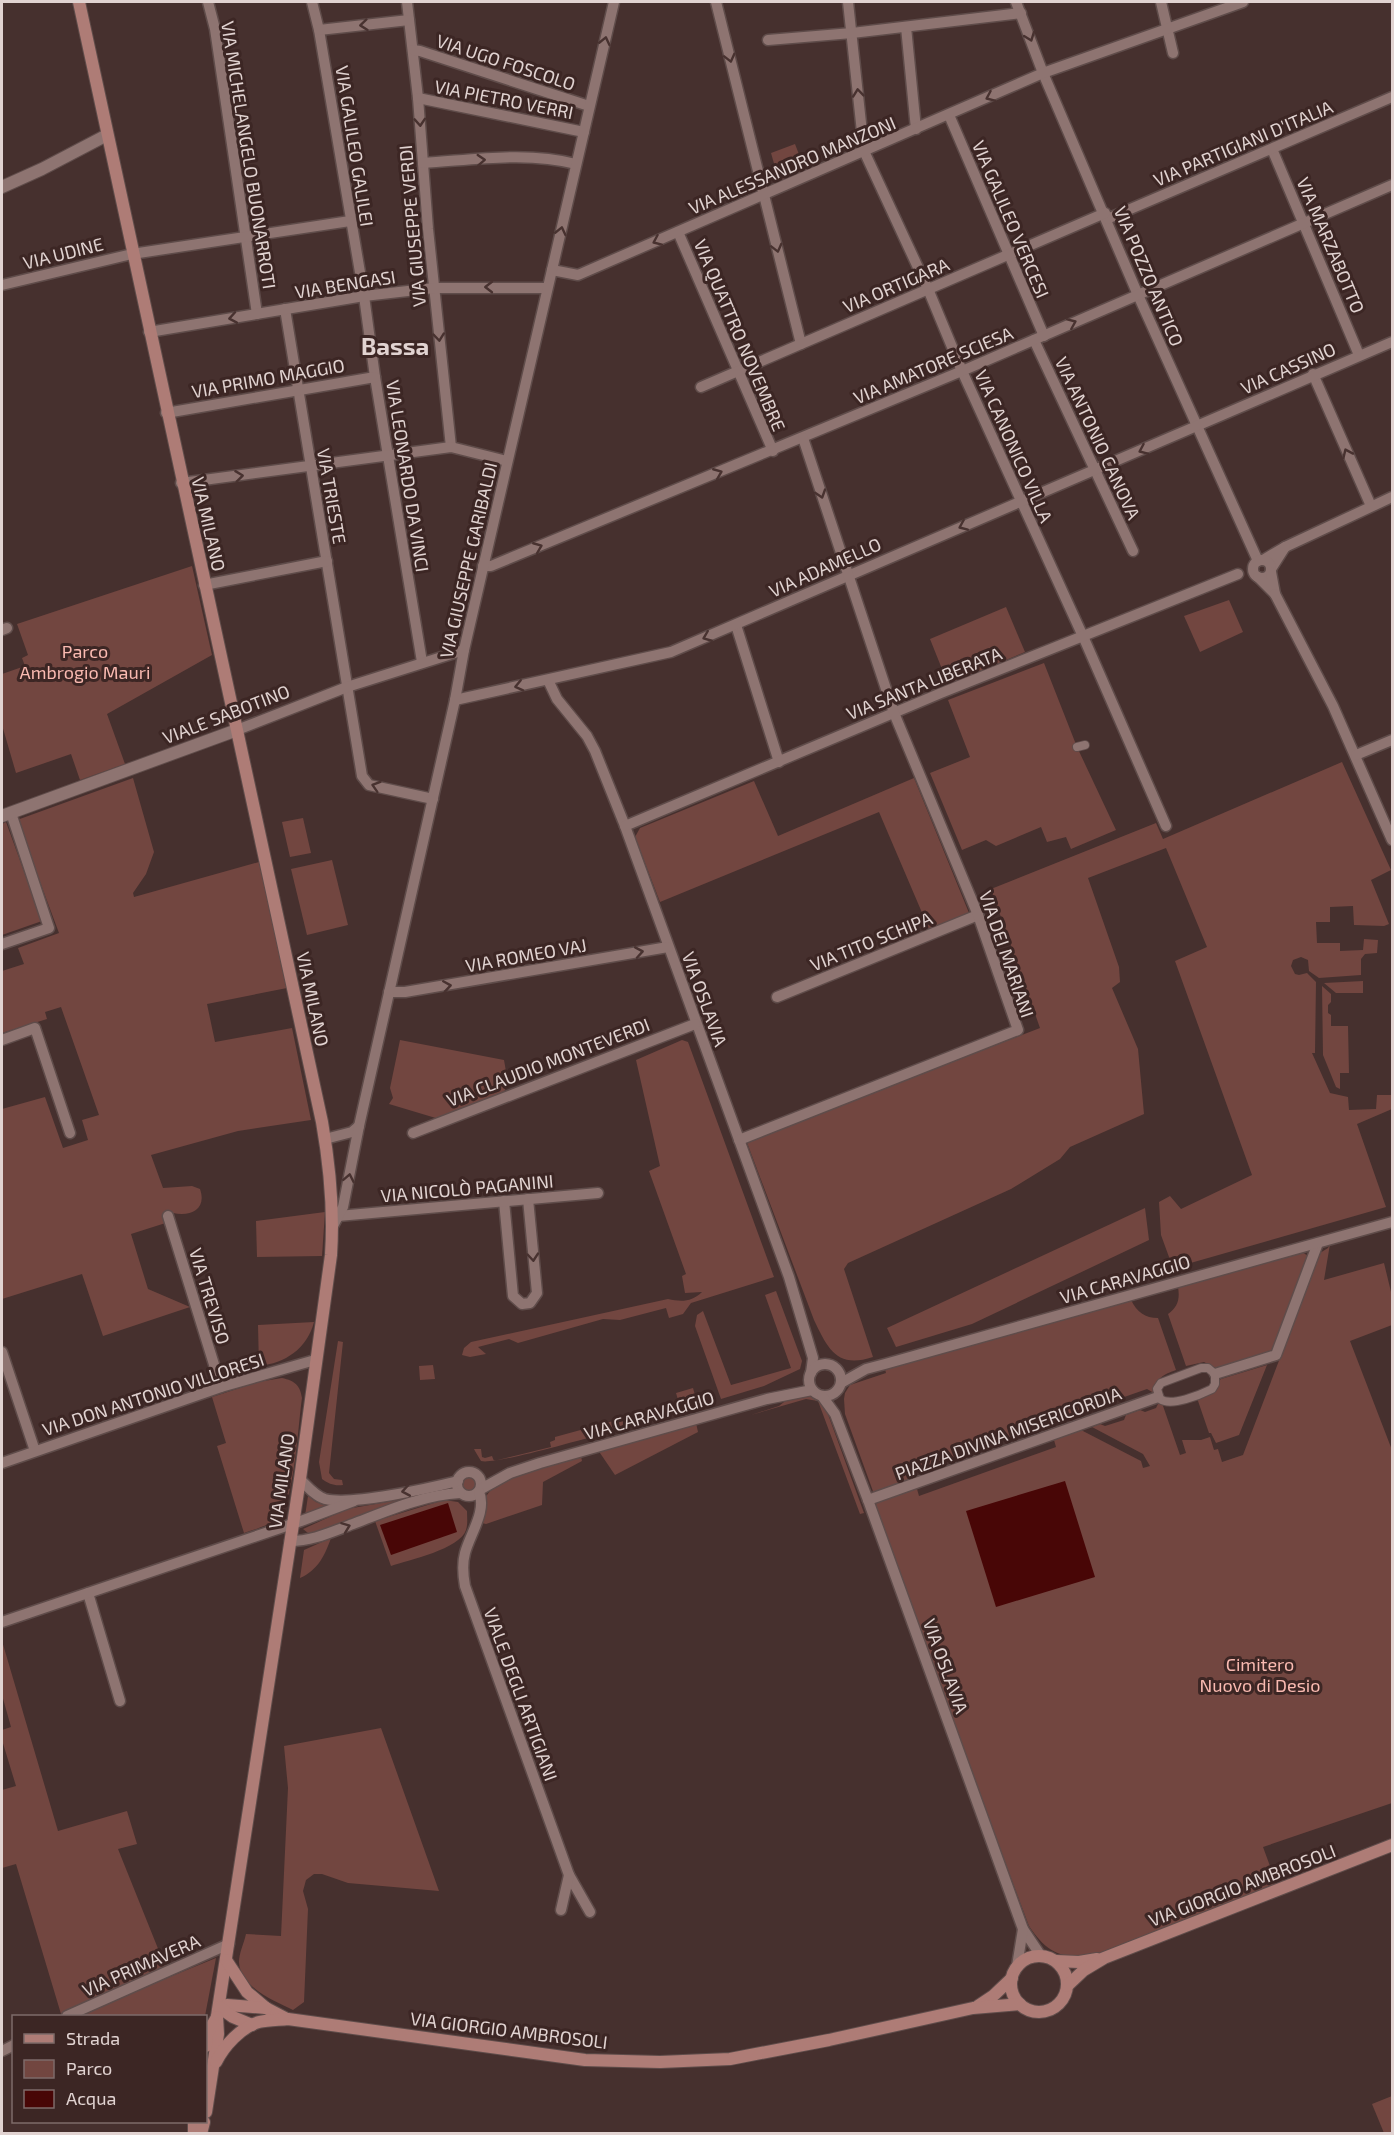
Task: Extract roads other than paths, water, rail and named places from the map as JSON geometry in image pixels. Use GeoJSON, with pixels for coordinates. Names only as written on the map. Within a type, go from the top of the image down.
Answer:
{"type":"FeatureCollection","features":[{"type":"Feature","properties":{"kind":"main road","name":"VIA MILANO"},"geometry":{"type":"LineString","coordinates":[[78,2],[325,1139],[336,1221],[300,1479],[218,2011],[218,2034],[207,2105]]}},
{"type":"Feature","properties":{"kind":"main road","name":"VIA GIORGIO AMBROSOLI"},"geometry":{"type":"LineString","coordinates":[[1067,1986],[1084,1970],[1104,1958],[1392,1845]]}},
{"type":"Feature","properties":{"kind":"main road"},"geometry":{"type":"LineString","coordinates":[[1041,1956],[1056,1961],[1065,1972],[1067,1986],[1060,2002],[1053,2008],[1036,2011],[1020,2004],[1011,1988],[1011,1978],[1017,1966],[1032,1957],[1041,1956]]}},
{"type":"Feature","properties":{"kind":"main road","name":"VIA GIORGIO AMBROSOLI"},"geometry":{"type":"LineString","coordinates":[[1056,1961],[1080,1962],[1104,1958]]}},
{"type":"Feature","properties":{"kind":"main road","name":"VIA GIORGIO AMBROSOLI"},"geometry":{"type":"LineString","coordinates":[[226,1960],[247,1992],[266,2008],[288,2019]]}},
{"type":"Feature","properties":{"kind":"main road","name":"VIA GIORGIO AMBROSOLI"},"geometry":{"type":"LineString","coordinates":[[973,2008],[993,1996],[1011,1978]]}},
{"type":"Feature","properties":{"kind":"main road","name":"VIA GIORGIO AMBROSOLI"},"geometry":{"type":"LineString","coordinates":[[212,2071],[224,2049],[246,2027],[259,2022],[288,2019],[585,2060],[660,2062],[730,2059],[973,2008],[1020,2004]]}},
{"type":"Feature","properties":{"kind":"main road","name":"VIA GIORGIO AMBROSOLI"},"geometry":{"type":"LineString","coordinates":[[218,2011],[227,2005],[266,2008]]}},
{"type":"Feature","properties":{"kind":"main road","name":"VIA MILANO"},"geometry":{"type":"LineString","coordinates":[[207,2034],[218,2011]]}},
{"type":"Feature","properties":{"kind":"main road"},"geometry":{"type":"LineString","coordinates":[[218,2011],[252,2025]]}},
{"type":"Feature","properties":{"kind":"street","name":"VIA MICHELANGELO BUONARROTI"},"geometry":{"type":"LineString","coordinates":[[208,2],[215,29],[257,314]]}},
{"type":"Feature","properties":{"kind":"street","name":"VIA GALILEO GALILEI"},"geometry":{"type":"LineString","coordinates":[[312,2],[319,30],[364,296]]}},
{"type":"Feature","properties":{"kind":"street","name":"VIA GIUSEPPE VERDI"},"geometry":{"type":"LineString","coordinates":[[407,2],[451,447]]}},
{"type":"Feature","properties":{"kind":"street","name":"VIA GIUSEPPE GARIBALDI"},"geometry":{"type":"LineString","coordinates":[[336,1221],[343,1207],[358,1126],[433,799],[464,650],[614,2]]}},
{"type":"Feature","properties":{"kind":"street"},"geometry":{"type":"LineString","coordinates":[[716,2],[801,344]]}},
{"type":"Feature","properties":{"kind":"street","name":"VIA CANONICO VILLA"},"geometry":{"type":"LineString","coordinates":[[848,2],[864,151],[928,289],[962,371],[1166,826]]}},
{"type":"Feature","properties":{"kind":"street","name":"VIA POZZO ANTICO"},"geometry":{"type":"LineString","coordinates":[[1016,2],[1043,73],[1258,568]]}},
{"type":"Feature","properties":{"kind":"street"},"geometry":{"type":"LineString","coordinates":[[1161,2],[1173,53]]}},
{"type":"Feature","properties":{"kind":"street","name":"VIA ALESSANDRO MANZONI"},"geometry":{"type":"LineString","coordinates":[[552,270],[578,275],[1043,73],[1244,2]]}},
{"type":"Feature","properties":{"kind":"street"},"geometry":{"type":"LineString","coordinates":[[768,40],[852,33],[1021,13]]}},
{"type":"Feature","properties":{"kind":"street"},"geometry":{"type":"LineString","coordinates":[[319,30],[409,20]]}},
{"type":"Feature","properties":{"kind":"street"},"geometry":{"type":"LineString","coordinates":[[906,27],[916,129]]}},
{"type":"Feature","properties":{"kind":"street","name":"VIA UGO FOSCOLO"},"geometry":{"type":"LineString","coordinates":[[413,50],[589,106]]}},
{"type":"Feature","properties":{"kind":"street","name":"VIA PARTIGIANI D'ITALIA"},"geometry":{"type":"LineString","coordinates":[[1106,216],[1272,149],[1392,97]]}},
{"type":"Feature","properties":{"kind":"street","name":"VIA PIETRO VERRI"},"geometry":{"type":"LineString","coordinates":[[418,98],[584,132]]}},
{"type":"Feature","properties":{"kind":"street","name":"VIA GALILEO VERCESI"},"geometry":{"type":"LineString","coordinates":[[949,115],[1008,254],[1039,338]]}},
{"type":"Feature","properties":{"kind":"street"},"geometry":{"type":"LineString","coordinates":[[2,187],[106,135]]}},
{"type":"Feature","properties":{"kind":"street","name":"VIA MARZABOTTO"},"geometry":{"type":"LineString","coordinates":[[1272,149],[1359,355]]}},
{"type":"Feature","properties":{"kind":"street"},"geometry":{"type":"LineString","coordinates":[[423,163],[521,158],[576,164]]}},
{"type":"Feature","properties":{"kind":"street","name":"VIA AMATORE SCIESA"},"geometry":{"type":"LineString","coordinates":[[483,566],[491,566],[772,451],[1392,185]]}},
{"type":"Feature","properties":{"kind":"street","name":"VIA ORTIGARA"},"geometry":{"type":"LineString","coordinates":[[701,387],[1008,254],[1106,216]]}},
{"type":"Feature","properties":{"kind":"street","name":"VIA UDINE"},"geometry":{"type":"LineString","coordinates":[[2,285],[132,254],[350,221]]}},
{"type":"Feature","properties":{"kind":"street","name":"VIA QUATTRO NOVEMBRE"},"geometry":{"type":"LineString","coordinates":[[678,232],[772,451]]}},
{"type":"Feature","properties":{"kind":"street","name":"VIA BENGASI"},"geometry":{"type":"LineString","coordinates":[[149,332],[364,296],[434,288],[547,288]]}},
{"type":"Feature","properties":{"kind":"street","name":"VIA LEONARDO DA VINCI"},"geometry":{"type":"LineString","coordinates":[[364,296],[375,377],[422,662]]}},
{"type":"Feature","properties":{"kind":"street","name":"VIA TRIESTE"},"geometry":{"type":"LineString","coordinates":[[285,309],[309,467],[327,561],[362,776],[369,785],[433,799]]}},
{"type":"Feature","properties":{"kind":"street","name":"VIA ANTONIO CANOVA"},"geometry":{"type":"LineString","coordinates":[[1039,338],[1133,551]]}},
{"type":"Feature","properties":{"kind":"street","name":"VIA CASSINO"},"geometry":{"type":"LineString","coordinates":[[1197,426],[1392,342]]}},
{"type":"Feature","properties":{"kind":"street"},"geometry":{"type":"LineString","coordinates":[[1313,375],[1371,506]]}},
{"type":"Feature","properties":{"kind":"street","name":"VIA PRIMO MAGGIO"},"geometry":{"type":"LineString","coordinates":[[166,413],[375,377]]}},
{"type":"Feature","properties":{"kind":"street","name":"VIA ADAMELLO"},"geometry":{"type":"LineString","coordinates":[[454,700],[671,651],[1197,426]]}},
{"type":"Feature","properties":{"kind":"street","name":"VIA DEI MARIANI"},"geometry":{"type":"LineString","coordinates":[[739,1140],[1018,1030],[978,915],[894,713],[803,438]]}},
{"type":"Feature","properties":{"kind":"street"},"geometry":{"type":"LineString","coordinates":[[181,483],[451,447],[507,461]]}},
{"type":"Feature","properties":{"kind":"street","name":"VIA SANTA LIBERATA"},"geometry":{"type":"LineString","coordinates":[[625,826],[894,713],[1238,574],[1258,568],[1285,547],[1392,497]]}},
{"type":"Feature","properties":{"kind":"street"},"geometry":{"type":"LineString","coordinates":[[1271,571],[1285,547]]}},
{"type":"Feature","properties":{"kind":"street"},"geometry":{"type":"LineString","coordinates":[[204,585],[327,561]]}},
{"type":"Feature","properties":{"kind":"street"},"geometry":{"type":"LineString","coordinates":[[1275,594],[1269,563],[1258,568],[1275,594],[1356,755],[1392,840]]}},
{"type":"Feature","properties":{"kind":"street"},"geometry":{"type":"LineString","coordinates":[[736,625],[779,762]]}},
{"type":"Feature","properties":{"kind":"street","name":"VIALE SABOTINO"},"geometry":{"type":"LineString","coordinates":[[6,814],[237,730],[347,687],[464,650]]}},
{"type":"Feature","properties":{"kind":"street","name":"VIA OSLAVIA"},"geometry":{"type":"LineString","coordinates":[[548,680],[557,699],[587,736],[625,826],[789,1277],[813,1364],[810,1376]]}},
{"type":"Feature","properties":{"kind":"street"},"geometry":{"type":"LineString","coordinates":[[1356,755],[1392,740]]}},
{"type":"Feature","properties":{"kind":"street"},"geometry":{"type":"LineString","coordinates":[[2,944],[50,928],[6,814]]}},
{"type":"Feature","properties":{"kind":"street","name":"VIA TITO SCHIPA"},"geometry":{"type":"LineString","coordinates":[[777,997],[978,915]]}},
{"type":"Feature","properties":{"kind":"street","name":"VIA ROMEO VAJ"},"geometry":{"type":"LineString","coordinates":[[389,992],[427,989],[668,947]]}},
{"type":"Feature","properties":{"kind":"street","name":"VIA CLAUDIO MONTEVERDI"},"geometry":{"type":"LineString","coordinates":[[413,1133],[696,1024]]}},
{"type":"Feature","properties":{"kind":"street"},"geometry":{"type":"LineString","coordinates":[[2,1040],[35,1028],[70,1133]]}},
{"type":"Feature","properties":{"kind":"street"},"geometry":{"type":"LineString","coordinates":[[325,1139],[352,1132],[358,1126]]}},
{"type":"Feature","properties":{"kind":"street","name":"VIA NICOLÒ PAGANINI"},"geometry":{"type":"LineString","coordinates":[[336,1221],[598,1193]]}},
{"type":"Feature","properties":{"kind":"street"},"geometry":{"type":"LineString","coordinates":[[504,1202],[513,1296],[522,1304],[530,1303],[537,1293],[528,1199]]}},
{"type":"Feature","properties":{"kind":"street","name":"VIA TREVISO"},"geometry":{"type":"LineString","coordinates":[[168,1216],[220,1386]]}},
{"type":"Feature","properties":{"kind":"street","name":"VIA CARAVAGGIO"},"geometry":{"type":"LineString","coordinates":[[833,1368],[866,1369],[1392,1222]]}},
{"type":"Feature","properties":{"kind":"street","name":"PIAZZA DIVINA MISERICORDIA"},"geometry":{"type":"LineString","coordinates":[[1215,1374],[1276,1355],[1318,1243]]}},
{"type":"Feature","properties":{"kind":"street","name":"VIA OSLAVIA"},"geometry":{"type":"LineString","coordinates":[[808,1341],[817,1354],[833,1368]]}},
{"type":"Feature","properties":{"kind":"street"},"geometry":{"type":"LineString","coordinates":[[2,1353],[35,1451]]}},
{"type":"Feature","properties":{"kind":"street","name":"VIA DON ANTONIO VILLORESI"},"geometry":{"type":"LineString","coordinates":[[2,1462],[220,1386],[315,1360]]}},
{"type":"Feature","properties":{"kind":"street"},"geometry":{"type":"LineString","coordinates":[[818,1366],[833,1368],[838,1388],[827,1396],[817,1393],[810,1376],[818,1366]]}},
{"type":"Feature","properties":{"kind":"street","name":"PIAZZA DIVINA MISERICORDIA"},"geometry":{"type":"LineString","coordinates":[[1204,1367],[1215,1374],[1215,1384],[1208,1391],[1172,1402],[1162,1402],[1158,1396],[1157,1389],[1164,1380],[1204,1367]]}},
{"type":"Feature","properties":{"kind":"street","name":"VIA CARAVAGGIO"},"geometry":{"type":"LineString","coordinates":[[838,1388],[866,1369]]}},
{"type":"Feature","properties":{"kind":"street","name":"VIA CARAVAGGIO"},"geometry":{"type":"LineString","coordinates":[[766,1399],[810,1376]]}},
{"type":"Feature","properties":{"kind":"street","name":"VIA OSLAVIA"},"geometry":{"type":"LineString","coordinates":[[835,1414],[838,1388]]}},
{"type":"Feature","properties":{"kind":"street","name":"VIA OSLAVIA"},"geometry":{"type":"LineString","coordinates":[[817,1393],[835,1414],[1023,1929],[1041,1956]]}},
{"type":"Feature","properties":{"kind":"street","name":"VIA CARAVAGGIO"},"geometry":{"type":"LineString","coordinates":[[480,1491],[510,1473],[540,1463],[766,1399],[817,1393]]}},
{"type":"Feature","properties":{"kind":"street","name":"PIAZZA DIVINA MISERICORDIA"},"geometry":{"type":"LineString","coordinates":[[868,1500],[1158,1396]]}},
{"type":"Feature","properties":{"kind":"street","name":"VIA CARAVAGGIO"},"geometry":{"type":"LineString","coordinates":[[476,1474],[492,1474],[540,1463]]}},
{"type":"Feature","properties":{"kind":"street"},"geometry":{"type":"LineString","coordinates":[[2,1622],[293,1524],[354,1501],[458,1481],[467,1472],[476,1474],[481,1480],[480,1491],[471,1497],[439,1495],[411,1503],[312,1540],[290,1541]]}},
{"type":"Feature","properties":{"kind":"street"},"geometry":{"type":"LineString","coordinates":[[300,1479],[322,1498],[333,1501],[354,1501]]}},
{"type":"Feature","properties":{"kind":"street"},"geometry":{"type":"LineString","coordinates":[[458,1481],[457,1486],[477,1522]]}},
{"type":"Feature","properties":{"kind":"street","name":"VIALE DEGLI ARTIGIANI"},"geometry":{"type":"LineString","coordinates":[[480,1491],[481,1510],[463,1564],[465,1586],[569,1875],[590,1912]]}},
{"type":"Feature","properties":{"kind":"street"},"geometry":{"type":"LineString","coordinates":[[88,1593],[120,1701]]}},
{"type":"Feature","properties":{"kind":"street"},"geometry":{"type":"LineString","coordinates":[[561,1910],[569,1875]]}},
{"type":"Feature","properties":{"kind":"street","name":"VIA OSLAVIA"},"geometry":{"type":"LineString","coordinates":[[1017,1966],[1023,1929]]}},
{"type":"Feature","properties":{"kind":"street","name":"VIA PRIMAVERA"},"geometry":{"type":"LineString","coordinates":[[69,2015],[229,1944]]}},
{"type":"Feature","properties":{"kind":"water"},"geometry":{"type":"Polygon","coordinates":[[[1065,1481],[1095,1577],[996,1607],[966,1511],[1065,1481]]]}},
{"type":"Feature","properties":{"kind":"water"},"geometry":{"type":"Polygon","coordinates":[[[448,1503],[457,1532],[391,1555],[380,1525],[448,1503]]]}},
{"type":"Feature","properties":{"kind":"district","name":"Bassa"},"geometry":{"type":"Point","coordinates":[395,345]}},
{"type":"Feature","properties":{"kind":"park label","name":"Parco Ambrogio Mauri"},"geometry":{"type":"Point","coordinates":[85,661]}},
{"type":"Feature","properties":{"kind":"park label","name":"Cimitero Nuovo di Desio"},"geometry":{"type":"Point","coordinates":[1260,1674]}}]}
